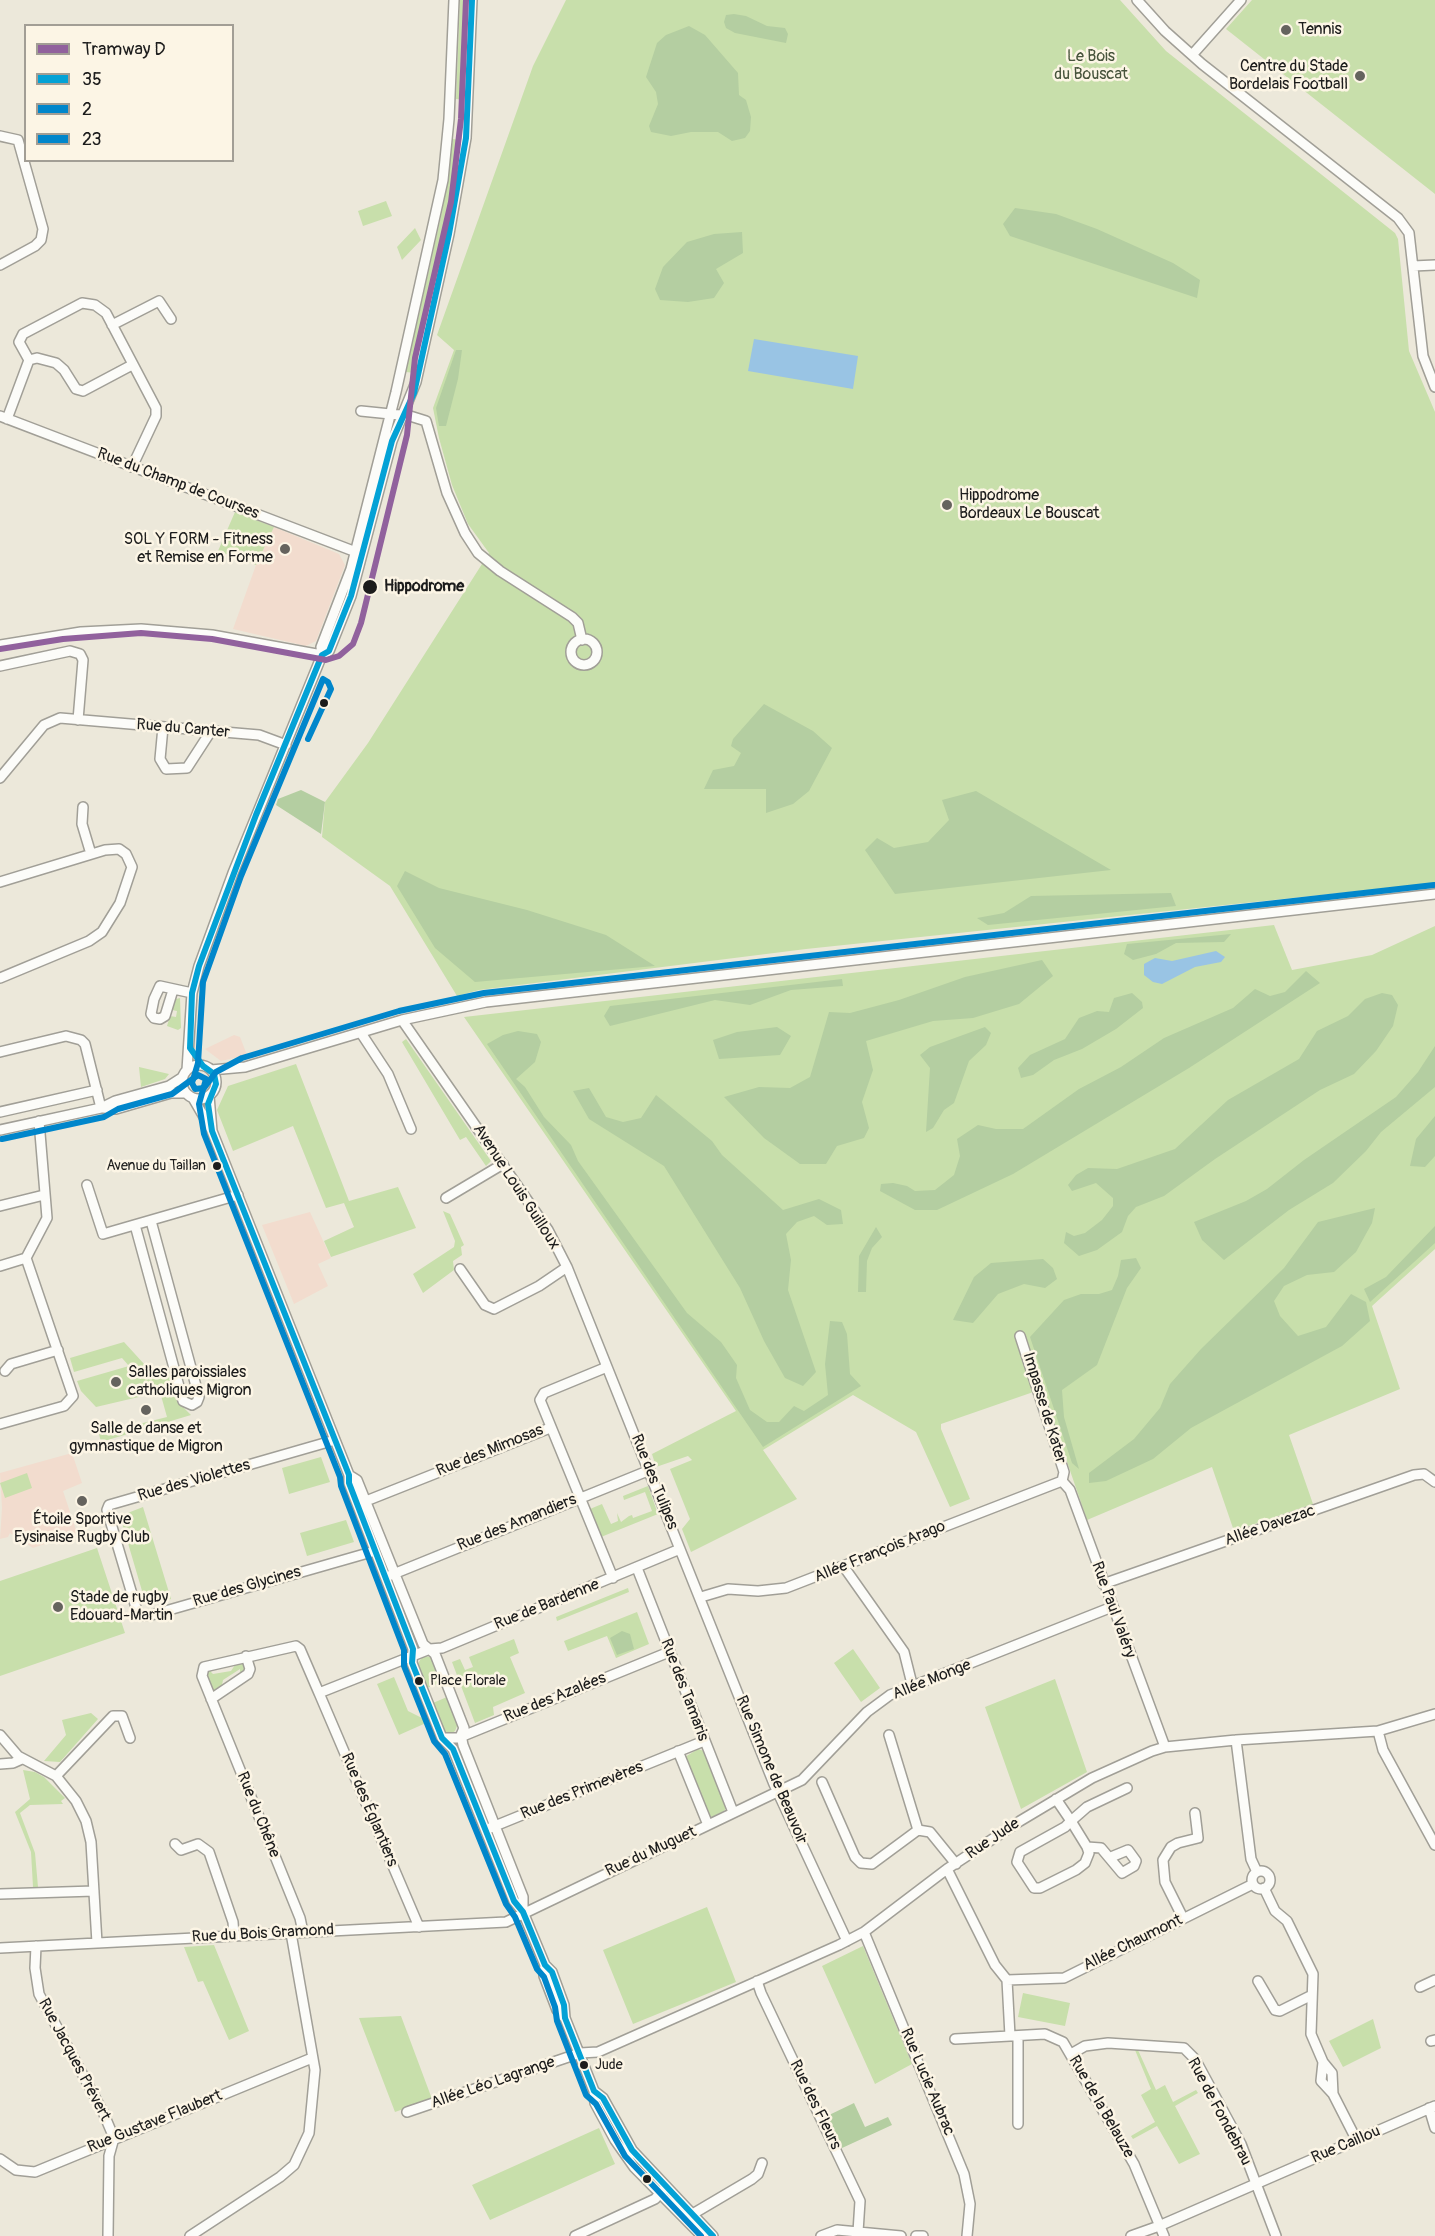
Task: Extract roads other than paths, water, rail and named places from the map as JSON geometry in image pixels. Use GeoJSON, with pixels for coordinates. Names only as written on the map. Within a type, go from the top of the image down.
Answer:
{"type":"FeatureCollection","features":[{"type":"Feature","properties":{"kind":"street"},"geometry":{"type":"LineString","coordinates":[[454,0],[449,119],[433,230],[356,552],[321,647],[322,655],[229,883],[199,966],[192,993],[190,1048],[185,1074],[189,1096],[212,1131],[349,1475],[349,1483],[413,1649],[412,1663],[442,1738],[453,1749],[490,1828]]}},
{"type":"Feature","properties":{"kind":"street"},"geometry":{"type":"LineString","coordinates":[[0,645],[81,632],[141,629],[212,635],[322,655],[329,651],[355,584],[389,451],[416,382],[453,213],[468,118],[472,0]]}},
{"type":"Feature","properties":{"kind":"street"},"geometry":{"type":"LineString","coordinates":[[1137,0],[1165,31],[1192,55],[1398,218],[1409,233],[1423,356],[1435,387]]}},
{"type":"Feature","properties":{"kind":"street"},"geometry":{"type":"LineString","coordinates":[[1192,55],[1240,0]]}},
{"type":"Feature","properties":{"kind":"street"},"geometry":{"type":"LineString","coordinates":[[449,119],[468,118]]}},
{"type":"Feature","properties":{"kind":"street"},"geometry":{"type":"LineString","coordinates":[[0,135],[18,140],[24,161]]}},
{"type":"Feature","properties":{"kind":"street"},"geometry":{"type":"LineString","coordinates":[[0,265],[35,246],[41,240],[43,229],[24,162]]}},
{"type":"Feature","properties":{"kind":"street"},"geometry":{"type":"LineString","coordinates":[[1413,266],[1435,265]]}},
{"type":"Feature","properties":{"kind":"street"},"geometry":{"type":"LineString","coordinates":[[112,326],[159,301],[171,319]]}},
{"type":"Feature","properties":{"kind":"street"},"geometry":{"type":"LineString","coordinates":[[29,360],[19,342],[23,334],[82,303],[95,305],[106,313],[156,408],[156,416],[132,467]]}},
{"type":"Feature","properties":{"kind":"street"},"geometry":{"type":"LineString","coordinates":[[29,360],[37,358],[56,363],[64,370],[76,389],[83,391],[132,365]]}},
{"type":"Feature","properties":{"kind":"street"},"geometry":{"type":"LineString","coordinates":[[4,418],[29,360]]}},
{"type":"Feature","properties":{"kind":"street"},"geometry":{"type":"LineString","coordinates":[[361,411],[403,415],[419,418],[428,423],[439,470],[456,515],[478,554],[500,571],[572,616],[578,623],[582,639]]}},
{"type":"Feature","properties":{"kind":"street","name":"Rue du Champ de Courses"},"geometry":{"type":"LineString","coordinates":[[4,418],[356,552]]}},
{"type":"Feature","properties":{"kind":"street"},"geometry":{"type":"LineString","coordinates":[[356,552],[366,544]]}},
{"type":"Feature","properties":{"kind":"street"},"geometry":{"type":"LineString","coordinates":[[355,584],[359,556],[356,552]]}},
{"type":"Feature","properties":{"kind":"street"},"geometry":{"type":"LineString","coordinates":[[0,666],[70,651],[80,654],[83,660],[78,720]]}},
{"type":"Feature","properties":{"kind":"street","name":"Rue du Canter"},"geometry":{"type":"LineString","coordinates":[[0,778],[50,721],[60,718],[259,735],[286,745]]}},
{"type":"Feature","properties":{"kind":"street"},"geometry":{"type":"LineString","coordinates":[[163,727],[160,759],[166,769],[187,768],[211,731]]}},
{"type":"Feature","properties":{"kind":"street"},"geometry":{"type":"LineString","coordinates":[[83,807],[82,824],[91,854]]}},
{"type":"Feature","properties":{"kind":"street"},"geometry":{"type":"LineString","coordinates":[[0,882],[91,854],[119,849],[130,860],[131,874],[120,903],[107,926],[89,941],[0,978]]}},
{"type":"Feature","properties":{"kind":"street"},"geometry":{"type":"LineString","coordinates":[[212,1131],[209,1096],[216,1084],[245,1067],[402,1020],[461,1006],[1435,894]]}},
{"type":"Feature","properties":{"kind":"street"},"geometry":{"type":"LineString","coordinates":[[173,990],[192,993]]}},
{"type":"Feature","properties":{"kind":"street","name":"Avenue Louis Guilloux"},"geometry":{"type":"LineString","coordinates":[[402,1020],[548,1230],[567,1267],[607,1367]]}},
{"type":"Feature","properties":{"kind":"street"},"geometry":{"type":"LineString","coordinates":[[361,1033],[388,1074],[411,1129]]}},
{"type":"Feature","properties":{"kind":"street"},"geometry":{"type":"LineString","coordinates":[[0,1052],[66,1036],[75,1037],[85,1044],[100,1108]]}},
{"type":"Feature","properties":{"kind":"street"},"geometry":{"type":"LineString","coordinates":[[190,1048],[207,1068],[216,1084]]}},
{"type":"Feature","properties":{"kind":"street"},"geometry":{"type":"LineString","coordinates":[[0,1130],[100,1108],[115,1101],[169,1086],[185,1074],[207,1068],[245,1067]]}},
{"type":"Feature","properties":{"kind":"street"},"geometry":{"type":"LineString","coordinates":[[0,1112],[97,1090]]}},
{"type":"Feature","properties":{"kind":"street"},"geometry":{"type":"LineString","coordinates":[[100,1108],[116,1109],[171,1093],[209,1096]]}},
{"type":"Feature","properties":{"kind":"street"},"geometry":{"type":"LineString","coordinates":[[0,1266],[26,1258],[45,1226],[47,1218],[39,1121]]}},
{"type":"Feature","properties":{"kind":"street"},"geometry":{"type":"LineString","coordinates":[[446,1198],[503,1164]]}},
{"type":"Feature","properties":{"kind":"street"},"geometry":{"type":"LineString","coordinates":[[87,1185],[103,1234],[238,1195]]}},
{"type":"Feature","properties":{"kind":"street"},"geometry":{"type":"LineString","coordinates":[[0,1206],[44,1195]]}},
{"type":"Feature","properties":{"kind":"street"},"geometry":{"type":"LineString","coordinates":[[135,1225],[183,1401],[192,1405],[199,1397],[151,1221]]}},
{"type":"Feature","properties":{"kind":"street"},"geometry":{"type":"LineString","coordinates":[[0,1424],[70,1402],[73,1396],[26,1258]]}},
{"type":"Feature","properties":{"kind":"street"},"geometry":{"type":"LineString","coordinates":[[460,1269],[485,1305],[494,1309],[539,1286],[567,1267]]}},
{"type":"Feature","properties":{"kind":"street","name":"Impasse de Kater"},"geometry":{"type":"LineString","coordinates":[[1020,1336],[1064,1472],[1058,1482]]}},
{"type":"Feature","properties":{"kind":"street"},"geometry":{"type":"LineString","coordinates":[[5,1371],[11,1364],[58,1350]]}},
{"type":"Feature","properties":{"kind":"street","name":"Rue des Mimosas"},"geometry":{"type":"LineString","coordinates":[[366,1501],[550,1428],[540,1400],[544,1393],[607,1367]]}},
{"type":"Feature","properties":{"kind":"street","name":"Rue des Tulipes"},"geometry":{"type":"LineString","coordinates":[[607,1367],[701,1597]]}},
{"type":"Feature","properties":{"kind":"street"},"geometry":{"type":"LineString","coordinates":[[550,1428],[613,1578]]}},
{"type":"Feature","properties":{"kind":"street","name":"Rue des Violettes"},"geometry":{"type":"LineString","coordinates":[[122,1562],[107,1510],[109,1505],[335,1440]]}},
{"type":"Feature","properties":{"kind":"street","name":"Rue des Amandiers"},"geometry":{"type":"LineString","coordinates":[[385,1578],[650,1470]]}},
{"type":"Feature","properties":{"kind":"street","name":"Allée Davezac"},"geometry":{"type":"LineString","coordinates":[[1103,1584],[1414,1475],[1424,1474],[1435,1482]]}},
{"type":"Feature","properties":{"kind":"street"},"geometry":{"type":"LineString","coordinates":[[349,1475],[357,1480],[423,1644],[435,1654],[464,1728],[461,1735],[514,1901],[524,1912],[545,1965],[544,1976],[557,2010],[566,2018],[594,2091],[603,2098],[632,2150],[663,2189],[713,2236]]}},
{"type":"Feature","properties":{"kind":"street","name":"Allée François Arago"},"geometry":{"type":"LineString","coordinates":[[701,1597],[728,1589],[758,1591],[786,1588],[1058,1482]]}},
{"type":"Feature","properties":{"kind":"street","name":"Rue Paul Valéry"},"geometry":{"type":"LineString","coordinates":[[1058,1482],[1070,1490],[1165,1747]]}},
{"type":"Feature","properties":{"kind":"street","name":"Rue de Bardenne"},"geometry":{"type":"LineString","coordinates":[[319,1693],[429,1649],[442,1648],[680,1550]]}},
{"type":"Feature","properties":{"kind":"street","name":"Rue des Glycines"},"geometry":{"type":"LineString","coordinates":[[122,1562],[137,1611],[143,1617],[375,1551]]}},
{"type":"Feature","properties":{"kind":"street"},"geometry":{"type":"LineString","coordinates":[[844,1567],[904,1652],[913,1688]]}},
{"type":"Feature","properties":{"kind":"street","name":"Rue des Tamaris"},"geometry":{"type":"LineString","coordinates":[[636,1568],[732,1812]]}},
{"type":"Feature","properties":{"kind":"street","name":"Rue Simone de Beauvoir"},"geometry":{"type":"LineString","coordinates":[[701,1597],[778,1793],[847,1941]]}},
{"type":"Feature","properties":{"kind":"street","name":"Allée Monge"},"geometry":{"type":"LineString","coordinates":[[778,1793],[813,1770],[867,1712],[890,1695],[913,1688],[1112,1607]]}},
{"type":"Feature","properties":{"kind":"street","name":"Rue des Églantiers"},"geometry":{"type":"LineString","coordinates":[[246,1656],[296,1646],[319,1693],[419,1927]]}},
{"type":"Feature","properties":{"kind":"street","name":"Rue des Azalées"},"geometry":{"type":"LineString","coordinates":[[442,1738],[453,1740],[669,1652]]}},
{"type":"Feature","properties":{"kind":"street"},"geometry":{"type":"LineString","coordinates":[[211,1699],[248,1674],[250,1669],[246,1656]]}},
{"type":"Feature","properties":{"kind":"street","name":"Rue du Chêne"},"geometry":{"type":"LineString","coordinates":[[246,1656],[204,1667],[202,1676],[300,1918],[303,1932]]}},
{"type":"Feature","properties":{"kind":"street","name":"Rue Jude"},"geometry":{"type":"LineString","coordinates":[[580,2053],[598,2052],[847,1941],[864,1932],[947,1869],[1056,1799],[1092,1778],[1165,1747],[1378,1731],[1435,1714]]}},
{"type":"Feature","properties":{"kind":"street"},"geometry":{"type":"LineString","coordinates":[[56,1776],[113,1716],[122,1716],[130,1738]]}},
{"type":"Feature","properties":{"kind":"street"},"geometry":{"type":"LineString","coordinates":[[1378,1731],[1383,1750],[1435,1845]]}},
{"type":"Feature","properties":{"kind":"street"},"geometry":{"type":"LineString","coordinates":[[0,1735],[22,1759],[56,1776],[76,1801],[86,1821],[91,1842],[97,1943]]}},
{"type":"Feature","properties":{"kind":"street"},"geometry":{"type":"LineString","coordinates":[[889,1735],[918,1830]]}},
{"type":"Feature","properties":{"kind":"street"},"geometry":{"type":"LineString","coordinates":[[1236,1740],[1251,1859],[1257,1872]]}},
{"type":"Feature","properties":{"kind":"street","name":"Rue des Primevères"},"geometry":{"type":"LineString","coordinates":[[490,1828],[704,1741]]}},
{"type":"Feature","properties":{"kind":"street"},"geometry":{"type":"LineString","coordinates":[[678,1751],[708,1826]]}},
{"type":"Feature","properties":{"kind":"street"},"geometry":{"type":"LineString","coordinates":[[0,1764],[13,1763],[22,1759]]}},
{"type":"Feature","properties":{"kind":"street"},"geometry":{"type":"LineString","coordinates":[[822,1782],[855,1857],[861,1863],[873,1864],[918,1830],[930,1832],[956,1864]]}},
{"type":"Feature","properties":{"kind":"street"},"geometry":{"type":"LineString","coordinates":[[1056,1799],[1071,1821],[1087,1847],[1088,1859],[1076,1870],[1040,1888],[1034,1888],[1017,1857],[1020,1852],[1065,1827],[1071,1821],[1087,1807],[1127,1788]]}},
{"type":"Feature","properties":{"kind":"street","name":"Rue du Muguet"},"geometry":{"type":"LineString","coordinates":[[524,1912],[708,1826],[732,1812],[778,1793]]}},
{"type":"Feature","properties":{"kind":"street"},"geometry":{"type":"LineString","coordinates":[[1184,1918],[1166,1882],[1163,1860],[1171,1847],[1198,1838],[1195,1813]]}},
{"type":"Feature","properties":{"kind":"street"},"geometry":{"type":"LineString","coordinates":[[176,1844],[182,1850],[198,1844],[209,1852],[234,1922],[234,1935]]}},
{"type":"Feature","properties":{"kind":"street"},"geometry":{"type":"LineString","coordinates":[[1087,1847],[1101,1848],[1112,1857]]}},
{"type":"Feature","properties":{"kind":"street"},"geometry":{"type":"LineString","coordinates":[[947,1869],[995,1965],[1007,1980],[1014,2036],[1018,2124]]}},
{"type":"Feature","properties":{"kind":"street"},"geometry":{"type":"LineString","coordinates":[[1257,1872],[1252,1879],[1253,1884],[1257,1888],[1264,1888]]}},
{"type":"Feature","properties":{"kind":"street"},"geometry":{"type":"LineString","coordinates":[[1257,1872],[1265,1872],[1269,1876],[1269,1882],[1264,1888]]}},
{"type":"Feature","properties":{"kind":"street","name":"Allée Chaumont"},"geometry":{"type":"LineString","coordinates":[[1007,1980],[1064,1978],[1253,1884]]}},
{"type":"Feature","properties":{"kind":"street"},"geometry":{"type":"LineString","coordinates":[[1264,1888],[1275,1911],[1287,1922],[1313,1974],[1311,2034],[1323,2062],[1332,2073],[1333,2094],[1357,2141]]}},
{"type":"Feature","properties":{"kind":"street"},"geometry":{"type":"LineString","coordinates":[[1,1892],[94,1891]]}},
{"type":"Feature","properties":{"kind":"street","name":"Rue du Bois Gramond"},"geometry":{"type":"LineString","coordinates":[[0,1948],[506,1922],[524,1912]]}},
{"type":"Feature","properties":{"kind":"street","name":"Rue Lucie Aubrac"},"geometry":{"type":"LineString","coordinates":[[864,1932],[964,2174],[970,2204],[967,2236]]}},
{"type":"Feature","properties":{"kind":"street"},"geometry":{"type":"LineString","coordinates":[[190,2236],[280,2177],[294,2165],[303,2150],[312,2118],[315,2082],[291,1933]]}},
{"type":"Feature","properties":{"kind":"street","name":"Rue Jacques Prévert"},"geometry":{"type":"LineString","coordinates":[[36,1946],[35,1968],[39,1994],[103,2112],[114,2138]]}},
{"type":"Feature","properties":{"kind":"street"},"geometry":{"type":"LineString","coordinates":[[1258,1980],[1275,2010],[1280,2011],[1312,1995]]}},
{"type":"Feature","properties":{"kind":"street"},"geometry":{"type":"LineString","coordinates":[[1420,1987],[1435,1980]]}},
{"type":"Feature","properties":{"kind":"street","name":"Rue des Fleurs"},"geometry":{"type":"LineString","coordinates":[[757,1981],[760,1993],[860,2201],[858,2232]]}},
{"type":"Feature","properties":{"kind":"street","name":"Rue de la Belauze"},"geometry":{"type":"LineString","coordinates":[[955,2039],[1045,2034],[1063,2042],[1134,2164],[1164,2236]]}},
{"type":"Feature","properties":{"kind":"street","name":"Rue de Fondebrau"},"geometry":{"type":"LineString","coordinates":[[1071,2054],[1085,2046],[1108,2043],[1184,2048],[1195,2059],[1240,2144],[1276,2236]]}},
{"type":"Feature","properties":{"kind":"street","name":"Allée Léo Lagrange"},"geometry":{"type":"LineString","coordinates":[[407,2112],[580,2053]]}},
{"type":"Feature","properties":{"kind":"street","name":"Rue Gustave Flaubert"},"geometry":{"type":"LineString","coordinates":[[0,2158],[16,2170],[34,2172],[312,2058]]}},
{"type":"Feature","properties":{"kind":"street"},"geometry":{"type":"LineString","coordinates":[[1432,2107],[1435,2128]]}},
{"type":"Feature","properties":{"kind":"street","name":"Rue Caillou"},"geometry":{"type":"LineString","coordinates":[[1131,2236],[1159,2226],[1432,2107]]}},
{"type":"Feature","properties":{"kind":"street"},"geometry":{"type":"LineString","coordinates":[[108,2236],[109,2156],[114,2138]]}},
{"type":"Feature","properties":{"kind":"street"},"geometry":{"type":"LineString","coordinates":[[690,2215],[752,2179],[758,2174],[762,2163]]}},
{"type":"Feature","properties":{"kind":"street"},"geometry":{"type":"LineString","coordinates":[[575,2236],[655,2199],[663,2189]]}},
{"type":"Feature","properties":{"kind":"street"},"geometry":{"type":"LineString","coordinates":[[690,2215],[702,2236]]}},
{"type":"Feature","properties":{"kind":"street"},"geometry":{"type":"LineString","coordinates":[[821,2236],[837,2230],[901,2236]]}},
{"type":"Feature","properties":{"kind":"street"},"geometry":{"type":"LineString","coordinates":[[916,2236],[923,2236]]}},
{"type":"Feature","properties":{"kind":"water"},"geometry":{"type":"Polygon","coordinates":[[[754,339],[858,356],[853,389],[748,371],[754,339]]]}},
{"type":"Feature","properties":{"kind":"water"},"geometry":{"type":"Polygon","coordinates":[[[1216,951],[1225,957],[1221,962],[1195,967],[1162,984],[1153,982],[1144,975],[1144,964],[1155,958],[1172,961],[1216,951]]]}},
{"type":"Feature","properties":{"kind":"tram line","name":"D"},"geometry":{"type":"LineString","coordinates":[[0,649],[63,639],[141,633],[212,639],[326,660],[339,656],[353,644],[361,623],[407,435],[415,358],[451,202],[461,119],[466,0]]}},
{"type":"Feature","properties":{"kind":"place","name":"Tennis"},"geometry":{"type":"Point","coordinates":[1286,30]}},
{"type":"Feature","properties":{"kind":"place","name":"Centre du Stade Bordelais Football"},"geometry":{"type":"Point","coordinates":[1360,76]}},
{"type":"Feature","properties":{"kind":"place","name":"Hippodrome Bordeaux Le Bouscat"},"geometry":{"type":"Point","coordinates":[947,505]}},
{"type":"Feature","properties":{"kind":"place","name":"SOL Y FORM - Fitness et Remise en Forme"},"geometry":{"type":"Point","coordinates":[285,549]}},
{"type":"Feature","properties":{"kind":"place","name":"Hippodrome"},"geometry":{"type":"Point","coordinates":[370,587]}},
{"type":"Feature","properties":{"kind":"place","name":"Avenue du Taillan"},"geometry":{"type":"Point","coordinates":[217,1166]}},
{"type":"Feature","properties":{"kind":"place","name":"Salles paroissiales catholiques Migron"},"geometry":{"type":"Point","coordinates":[116,1382]}},
{"type":"Feature","properties":{"kind":"place","name":"Salle de danse et gymnastique de Migron"},"geometry":{"type":"Point","coordinates":[146,1410]}},
{"type":"Feature","properties":{"kind":"place","name":"Étoile Sportive Eysinaise Rugby Club"},"geometry":{"type":"Point","coordinates":[82,1501]}},
{"type":"Feature","properties":{"kind":"place","name":"Stade de rugby Edouard-Martin"},"geometry":{"type":"Point","coordinates":[58,1607]}},
{"type":"Feature","properties":{"kind":"place","name":"Place Florale"},"geometry":{"type":"Point","coordinates":[419,1681]}},
{"type":"Feature","properties":{"kind":"place","name":"Jude"},"geometry":{"type":"Point","coordinates":[584,2065]}},
{"type":"Feature","properties":{"kind":"park label","name":"Le Bois du Bouscat"},"geometry":{"type":"Point","coordinates":[1091,66]}}]}
